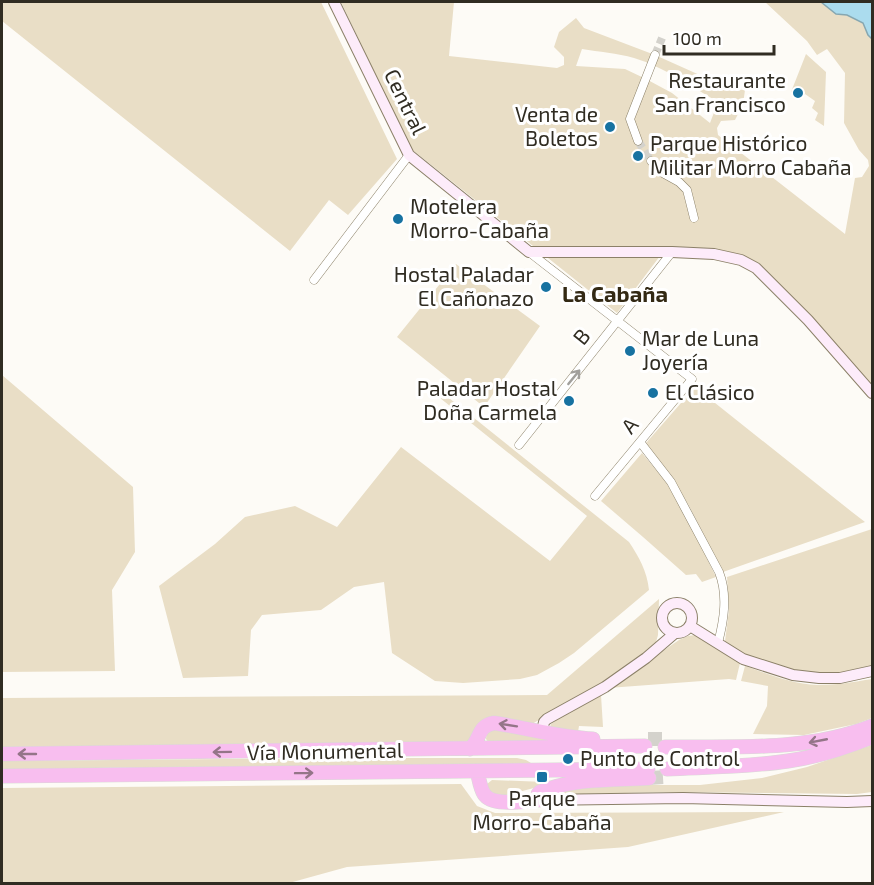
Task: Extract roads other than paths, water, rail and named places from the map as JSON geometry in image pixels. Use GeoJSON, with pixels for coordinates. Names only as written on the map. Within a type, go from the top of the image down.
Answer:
{"type":"FeatureCollection","features":[{"type":"Feature","properties":{"kind":"highway"},"geometry":{"type":"LineString","coordinates":[[470,749],[475,745],[482,728],[486,724],[494,723],[593,739]]}},
{"type":"Feature","properties":{"kind":"highway"},"geometry":{"type":"LineString","coordinates":[[664,743],[791,745],[847,735],[873,726]]}},
{"type":"Feature","properties":{"kind":"highway"},"geometry":{"type":"LineString","coordinates":[[666,773],[767,764],[810,757],[873,737]]}},
{"type":"Feature","properties":{"kind":"highway"},"geometry":{"type":"LineString","coordinates":[[544,748],[593,739]]}},
{"type":"Feature","properties":{"kind":"highway","name":"Vía Monumental"},"geometry":{"type":"LineString","coordinates":[[2,754],[496,749],[646,743],[593,739]]}},
{"type":"Feature","properties":{"kind":"highway"},"geometry":{"type":"LineString","coordinates":[[496,749],[518,750],[531,754],[534,759],[532,766],[518,771]]}},
{"type":"Feature","properties":{"kind":"highway"},"geometry":{"type":"LineString","coordinates":[[477,771],[485,797],[493,801],[539,800]]}},
{"type":"Feature","properties":{"kind":"highway","name":"Vía Monumental"},"geometry":{"type":"LineString","coordinates":[[2,776],[477,771],[649,774],[567,784],[540,792],[539,800]]}},
{"type":"Feature","properties":{"kind":"street","name":"Central"},"geometry":{"type":"LineString","coordinates":[[334,2],[409,154],[692,380]]}},
{"type":"Feature","properties":{"kind":"street"},"geometry":{"type":"LineString","coordinates":[[638,141],[630,119],[655,55]]}},
{"type":"Feature","properties":{"kind":"street"},"geometry":{"type":"LineString","coordinates":[[314,280],[409,154]]}},
{"type":"Feature","properties":{"kind":"street"},"geometry":{"type":"LineString","coordinates":[[651,161],[656,169],[679,182],[687,190],[694,218]]}},
{"type":"Feature","properties":{"kind":"street"},"geometry":{"type":"LineString","coordinates":[[529,252],[672,252],[732,257],[756,268],[808,320],[873,393]]}},
{"type":"Feature","properties":{"kind":"street","name":"B"},"geometry":{"type":"LineString","coordinates":[[522,442],[672,252]]}},
{"type":"Feature","properties":{"kind":"street","name":"A"},"geometry":{"type":"LineString","coordinates":[[595,496],[692,380]]}},
{"type":"Feature","properties":{"kind":"street"},"geometry":{"type":"LineString","coordinates":[[640,442],[671,482],[724,583],[725,595],[718,643]]}},
{"type":"Feature","properties":{"kind":"street"},"geometry":{"type":"LineString","coordinates":[[680,603],[688,608],[692,616],[690,626],[683,632],[675,633],[666,629],[662,620],[664,610],[671,604],[680,603]]}},
{"type":"Feature","properties":{"kind":"street"},"geometry":{"type":"LineString","coordinates":[[690,626],[743,659],[793,675],[840,678],[873,671]]}},
{"type":"Feature","properties":{"kind":"street"},"geometry":{"type":"LineString","coordinates":[[542,731],[547,719],[605,687],[646,658],[675,633]]}},
{"type":"Feature","properties":{"kind":"street"},"geometry":{"type":"LineString","coordinates":[[539,800],[683,798],[873,801]]}},
{"type":"Feature","properties":{"kind":"water"},"geometry":{"type":"Polygon","coordinates":[[[821,2],[872,2],[872,39],[863,23],[847,15],[836,14],[821,2]]]}},
{"type":"Feature","properties":{"kind":"tunnel"},"geometry":{"type":"LineString","coordinates":[[655,55],[662,38]]}},
{"type":"Feature","properties":{"kind":"tunnel"},"geometry":{"type":"LineString","coordinates":[[638,141],[651,161]]}},
{"type":"Feature","properties":{"kind":"tunnel"},"geometry":{"type":"LineString","coordinates":[[648,739],[664,739]]}},
{"type":"Feature","properties":{"kind":"tunnel"},"geometry":{"type":"LineString","coordinates":[[649,778],[665,777]]}},
{"type":"Feature","properties":{"kind":"place","name":"Restaurante San Francisco"},"geometry":{"type":"Point","coordinates":[798,93]}},
{"type":"Feature","properties":{"kind":"place","name":"Venta de Boletos"},"geometry":{"type":"Point","coordinates":[610,127]}},
{"type":"Feature","properties":{"kind":"place","name":"Parque Histórico Militar Morro Cabaña"},"geometry":{"type":"Point","coordinates":[638,156]}},
{"type":"Feature","properties":{"kind":"place","name":"Motelera Morro-Cabaña"},"geometry":{"type":"Point","coordinates":[398,219]}},
{"type":"Feature","properties":{"kind":"place","name":"Hostal Paladar El Cañonazo"},"geometry":{"type":"Point","coordinates":[546,287]}},
{"type":"Feature","properties":{"kind":"place","name":"Mar de Luna Joyería"},"geometry":{"type":"Point","coordinates":[630,351]}},
{"type":"Feature","properties":{"kind":"place","name":"El Clásico"},"geometry":{"type":"Point","coordinates":[653,393]}},
{"type":"Feature","properties":{"kind":"place","name":"Paladar Hostal Doña Carmela"},"geometry":{"type":"Point","coordinates":[569,401]}},
{"type":"Feature","properties":{"kind":"place","name":"Punto de Control"},"geometry":{"type":"Point","coordinates":[568,759]}},
{"type":"Feature","properties":{"kind":"place","name":"Parque Morro-Cabaña"},"geometry":{"type":"Point","coordinates":[542,777]}},
{"type":"Feature","properties":{"kind":"district","name":"La Cabaña"},"geometry":{"type":"Point","coordinates":[615,294]}}]}
